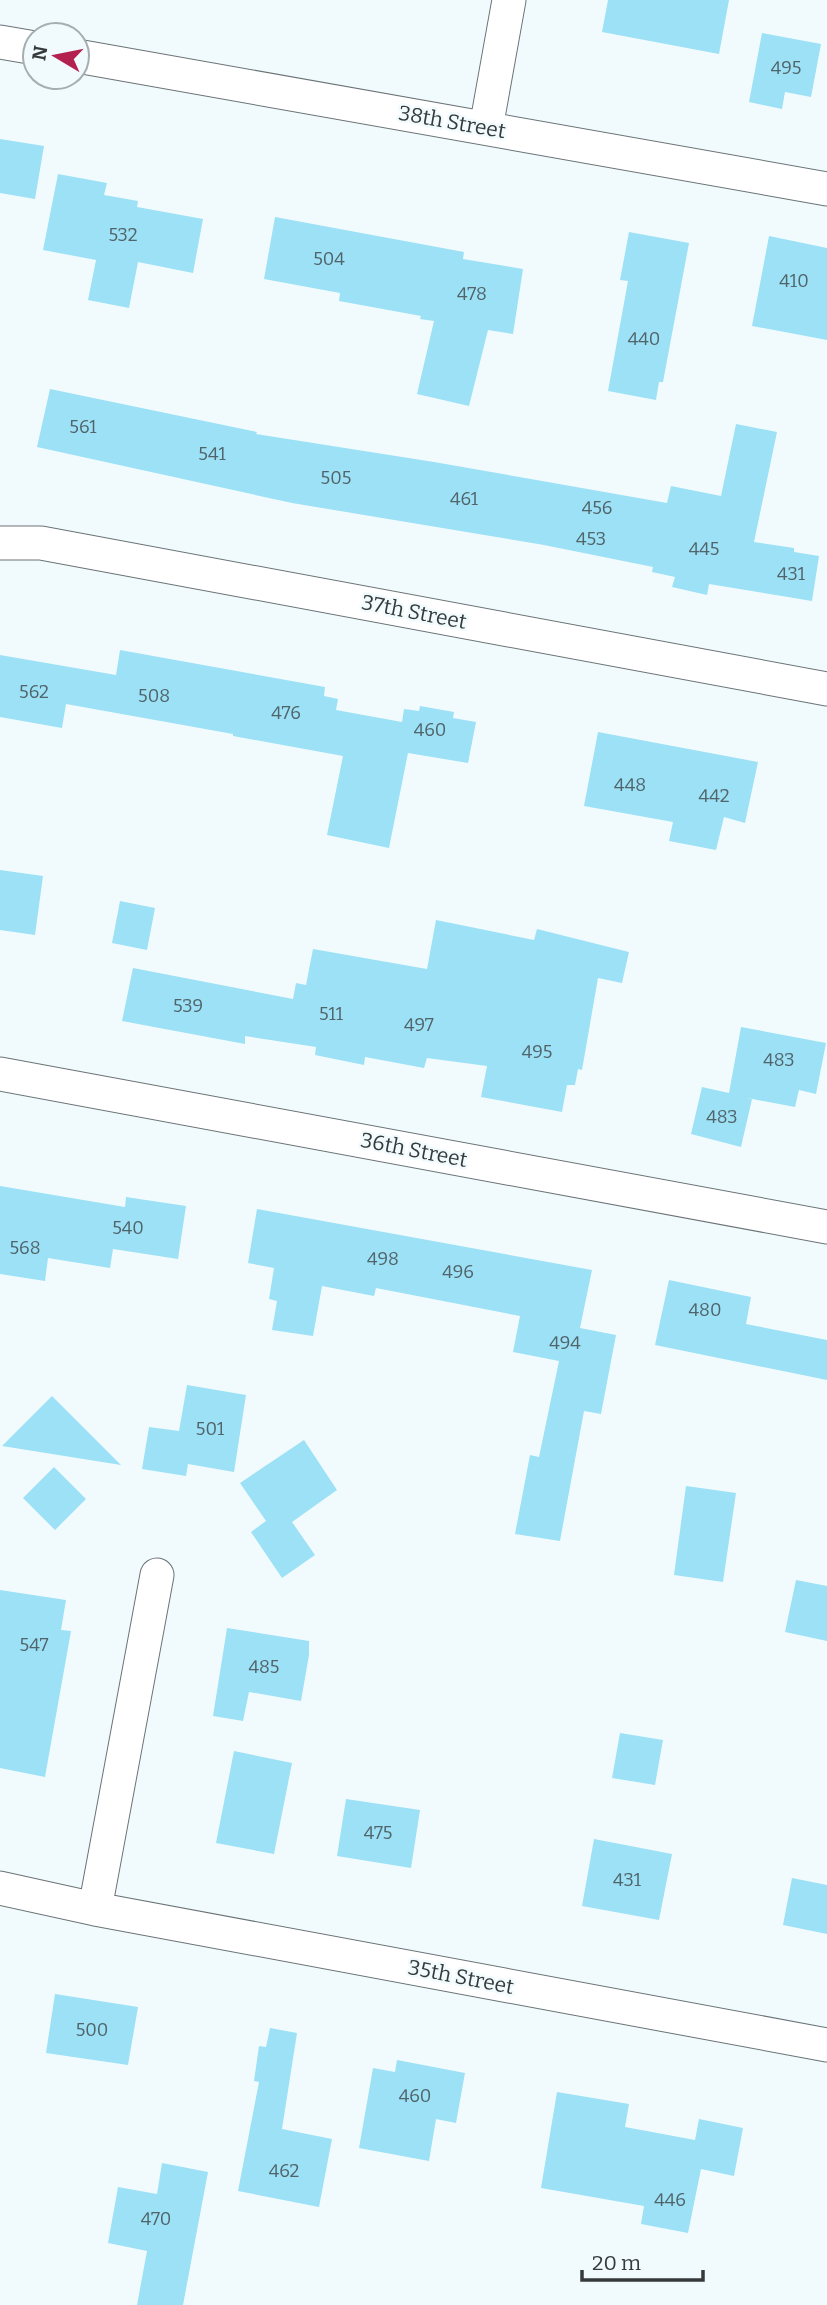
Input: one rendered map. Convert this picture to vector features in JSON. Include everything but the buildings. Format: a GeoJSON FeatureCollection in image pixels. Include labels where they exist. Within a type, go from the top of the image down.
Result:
{"type":"FeatureCollection","features":[{"type":"Feature","properties":{"kind":"street"},"geometry":{"type":"LineString","coordinates":[[486,128],[509,0]]}},
{"type":"Feature","properties":{"kind":"street"},"geometry":{"type":"LineString","coordinates":[[0,42],[21,46]]}},
{"type":"Feature","properties":{"kind":"street","name":"38th Street"},"geometry":{"type":"LineString","coordinates":[[91,58],[827,189]]}},
{"type":"Feature","properties":{"kind":"street","name":"37th Street"},"geometry":{"type":"LineString","coordinates":[[0,543],[41,543],[827,689]]}},
{"type":"Feature","properties":{"kind":"street","name":"36th Street"},"geometry":{"type":"LineString","coordinates":[[0,1074],[827,1227]]}},
{"type":"Feature","properties":{"kind":"street"},"geometry":{"type":"LineString","coordinates":[[95,1909],[157,1575]]}},
{"type":"Feature","properties":{"kind":"street","name":"35th Street"},"geometry":{"type":"LineString","coordinates":[[0,1888],[95,1909],[827,2045]]}}]}
